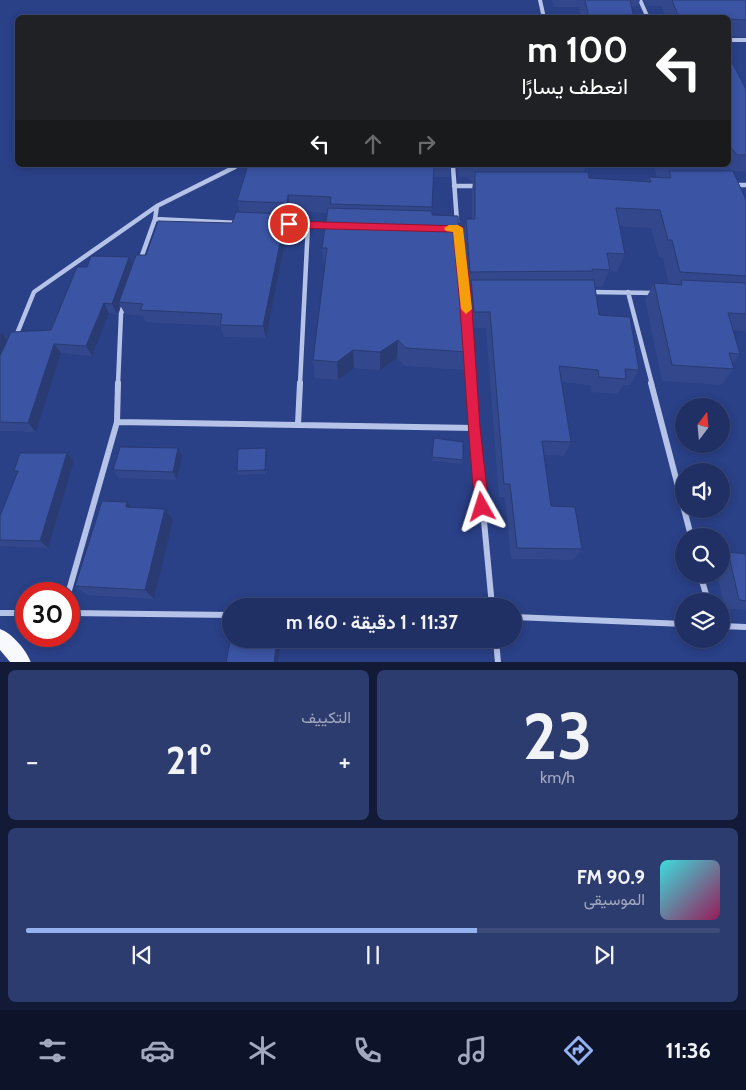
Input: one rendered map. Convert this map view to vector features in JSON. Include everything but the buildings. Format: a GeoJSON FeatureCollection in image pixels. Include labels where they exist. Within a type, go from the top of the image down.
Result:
{"type":"FeatureCollection","features":[{"type":"Feature","properties":{"kind":"main road"},"geometry":{"type":"LineString","coordinates":[[0,637],[23,662]]}},
{"type":"Feature","properties":{"kind":"street"},"geometry":{"type":"LineString","coordinates":[[540,0],[543,15]]}},
{"type":"Feature","properties":{"kind":"street"},"geometry":{"type":"LineString","coordinates":[[640,0],[647,15]]}},
{"type":"Feature","properties":{"kind":"street"},"geometry":{"type":"LineString","coordinates":[[731,40],[746,40]]}},
{"type":"Feature","properties":{"kind":"street"},"geometry":{"type":"LineString","coordinates":[[15,340],[34,292],[157,206],[234,167]]}},
{"type":"Feature","properties":{"kind":"street"},"geometry":{"type":"LineString","coordinates":[[453,167],[466,293],[474,428],[491,598]]}},
{"type":"Feature","properties":{"kind":"street"},"geometry":{"type":"LineString","coordinates":[[734,194],[729,185],[746,185]]}},
{"type":"Feature","properties":{"kind":"street"},"geometry":{"type":"LineString","coordinates":[[454,186],[483,186]]}},
{"type":"Feature","properties":{"kind":"street"},"geometry":{"type":"LineString","coordinates":[[136,271],[155,219],[157,206]]}},
{"type":"Feature","properties":{"kind":"street"},"geometry":{"type":"LineString","coordinates":[[155,219],[241,223]]}},
{"type":"Feature","properties":{"kind":"street"},"geometry":{"type":"LineString","coordinates":[[270,224],[336,226]]}},
{"type":"Feature","properties":{"kind":"street"},"geometry":{"type":"LineString","coordinates":[[298,424],[308,225]]}},
{"type":"Feature","properties":{"kind":"street"},"geometry":{"type":"LineString","coordinates":[[580,292],[658,293]]}},
{"type":"Feature","properties":{"kind":"street"},"geometry":{"type":"LineString","coordinates":[[628,292],[689,528]]}},
{"type":"Feature","properties":{"kind":"street"},"geometry":{"type":"LineString","coordinates":[[466,293],[475,293]]}},
{"type":"Feature","properties":{"kind":"street"},"geometry":{"type":"LineString","coordinates":[[71,582],[117,422],[120,314],[127,296]]}},
{"type":"Feature","properties":{"kind":"street"},"geometry":{"type":"LineString","coordinates":[[117,422],[474,428]]}},
{"type":"Feature","properties":{"kind":"street"},"geometry":{"type":"LineString","coordinates":[[0,613],[15,613]]}},
{"type":"Feature","properties":{"kind":"street"},"geometry":{"type":"LineString","coordinates":[[80,613],[222,615]]}},
{"type":"Feature","properties":{"kind":"street"},"geometry":{"type":"LineString","coordinates":[[522,617],[675,624]]}},
{"type":"Feature","properties":{"kind":"street"},"geometry":{"type":"LineString","coordinates":[[730,626],[746,627]]}},
{"type":"Feature","properties":{"kind":"street"},"geometry":{"type":"LineString","coordinates":[[497,648],[498,662]]}},
{"type":"Feature","properties":{"kind":"slow traffic"},"geometry":{"type":"LineString","coordinates":[[449,228],[458,228],[466,293],[466,309]]}},
{"type":"Feature","properties":{"kind":"route"},"geometry":{"type":"LineString","coordinates":[[289,224],[458,228],[466,293],[474,428],[482,507]]}}]}
